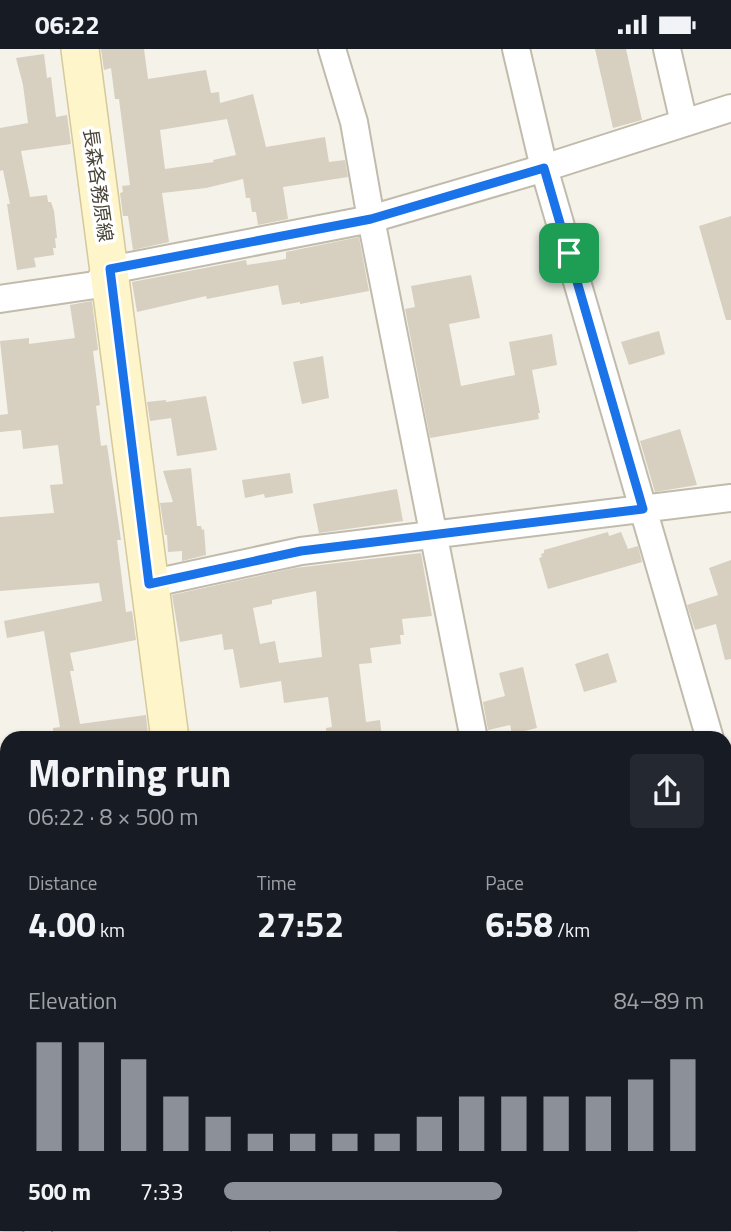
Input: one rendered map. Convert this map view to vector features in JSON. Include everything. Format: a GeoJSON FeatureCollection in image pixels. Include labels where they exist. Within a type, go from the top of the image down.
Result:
{"type":"FeatureCollection","features":[{"type":"Feature","properties":{"kind":"main road","name":"長森各務原線"},"geometry":{"type":"LineString","coordinates":[[80,49],[169,731]]}},
{"type":"Feature","properties":{"kind":"street"},"geometry":{"type":"LineString","coordinates":[[332,49],[354,122],[472,731]]}},
{"type":"Feature","properties":{"kind":"street"},"geometry":{"type":"LineString","coordinates":[[516,49],[544,168],[708,731]]}},
{"type":"Feature","properties":{"kind":"street"},"geometry":{"type":"LineString","coordinates":[[667,49],[684,123]]}},
{"type":"Feature","properties":{"kind":"street"},"geometry":{"type":"LineString","coordinates":[[0,299],[95,285],[110,269],[371,219],[544,168],[731,108]]}},
{"type":"Feature","properties":{"kind":"street"},"geometry":{"type":"LineString","coordinates":[[149,584],[301,551],[731,498]]}},
{"type":"Feature","properties":{"kind":"green space"},"geometry":{"type":"Polygon","coordinates":[[[397,1231],[639,1231],[638,1232],[397,1231]]]}},
{"type":"Feature","properties":{"kind":"building"},"geometry":{"type":"Polygon","coordinates":[[[101,49],[144,49],[148,79],[206,70],[211,93],[219,92],[220,103],[253,94],[266,147],[325,137],[329,162],[345,160],[348,177],[283,187],[288,219],[258,225],[250,198],[246,198],[243,179],[206,188],[162,193],[169,242],[133,250],[128,216],[123,216],[120,193],[123,192],[122,186],[130,185],[119,99],[115,99],[111,68],[104,70],[101,49]],[[227,119],[160,130],[165,169],[214,162],[213,160],[236,155],[227,119]]]}},
{"type":"Feature","properties":{"kind":"building"},"geometry":{"type":"Polygon","coordinates":[[[595,49],[626,49],[642,120],[613,128],[595,49]]]}},
{"type":"Feature","properties":{"kind":"building"},"geometry":{"type":"Polygon","coordinates":[[[44,54],[47,78],[51,77],[56,117],[67,115],[71,144],[21,151],[30,197],[47,195],[54,211],[57,238],[56,248],[53,248],[54,255],[34,258],[36,267],[17,270],[7,204],[10,204],[3,170],[0,171],[0,128],[28,123],[16,58],[44,54]]]}},
{"type":"Feature","properties":{"kind":"building"},"geometry":{"type":"Polygon","coordinates":[[[731,216],[731,320],[726,320],[699,226],[731,216]]]}},
{"type":"Feature","properties":{"kind":"building"},"geometry":{"type":"Polygon","coordinates":[[[359,237],[369,291],[282,305],[278,285],[207,299],[206,296],[137,312],[132,282],[246,260],[247,265],[286,259],[286,252],[359,237]]]}},
{"type":"Feature","properties":{"kind":"building"},"geometry":{"type":"Polygon","coordinates":[[[471,275],[480,318],[449,324],[461,386],[515,375],[509,342],[552,334],[557,365],[532,370],[539,419],[430,438],[405,309],[415,307],[411,286],[471,275]]]}},
{"type":"Feature","properties":{"kind":"building"},"geometry":{"type":"Polygon","coordinates":[[[92,301],[98,350],[93,351],[100,405],[96,406],[101,446],[107,445],[121,540],[117,540],[126,612],[132,611],[136,640],[70,653],[74,671],[70,671],[80,724],[146,715],[148,731],[53,731],[53,728],[60,727],[44,631],[7,638],[4,621],[102,601],[99,583],[0,591],[0,517],[54,513],[50,485],[63,484],[58,445],[23,449],[21,430],[0,432],[0,415],[8,414],[0,341],[29,338],[29,344],[75,338],[70,305],[92,301]]]}},
{"type":"Feature","properties":{"kind":"building"},"geometry":{"type":"Polygon","coordinates":[[[659,331],[665,354],[629,365],[621,342],[659,331]]]}},
{"type":"Feature","properties":{"kind":"building"},"geometry":{"type":"Polygon","coordinates":[[[323,356],[329,398],[302,404],[293,362],[323,356]]]}},
{"type":"Feature","properties":{"kind":"building"},"geometry":{"type":"Polygon","coordinates":[[[206,396],[217,450],[177,456],[171,418],[150,421],[147,402],[206,396]]]}},
{"type":"Feature","properties":{"kind":"building"},"geometry":{"type":"Polygon","coordinates":[[[680,429],[697,485],[655,492],[640,441],[680,429]]]}},
{"type":"Feature","properties":{"kind":"building"},"geometry":{"type":"Polygon","coordinates":[[[191,468],[197,526],[204,529],[206,555],[182,561],[182,551],[168,552],[160,503],[173,502],[163,471],[191,468]]]}},
{"type":"Feature","properties":{"kind":"building"},"geometry":{"type":"Polygon","coordinates":[[[290,473],[293,493],[245,498],[242,480],[290,473]]]}},
{"type":"Feature","properties":{"kind":"building"},"geometry":{"type":"Polygon","coordinates":[[[397,489],[403,521],[319,533],[313,504],[397,489]]]}},
{"type":"Feature","properties":{"kind":"building"},"geometry":{"type":"Polygon","coordinates":[[[608,532],[609,536],[621,532],[628,549],[638,546],[642,562],[548,589],[539,558],[544,550],[608,532]]]}},
{"type":"Feature","properties":{"kind":"building"},"geometry":{"type":"Polygon","coordinates":[[[421,553],[432,616],[402,619],[404,635],[400,635],[401,644],[370,648],[372,663],[359,664],[366,722],[380,720],[381,731],[326,731],[326,728],[332,727],[328,697],[284,703],[281,681],[240,688],[233,649],[224,650],[222,634],[180,642],[172,595],[295,568],[421,553]],[[316,591],[272,600],[272,604],[253,608],[260,644],[275,641],[279,663],[322,657],[316,591]]]}},
{"type":"Feature","properties":{"kind":"building"},"geometry":{"type":"Polygon","coordinates":[[[731,560],[731,659],[725,660],[716,624],[695,630],[687,605],[718,595],[709,568],[731,560]]]}},
{"type":"Feature","properties":{"kind":"building"},"geometry":{"type":"Polygon","coordinates":[[[608,653],[617,682],[584,692],[575,664],[608,653]]]}},
{"type":"Feature","properties":{"kind":"building"},"geometry":{"type":"Polygon","coordinates":[[[523,667],[537,728],[511,731],[510,725],[488,730],[483,702],[505,696],[499,673],[523,667]]]}},
{"type":"Feature","properties":{"kind":"route"},"geometry":{"type":"LineString","coordinates":[[544,168],[569,253],[643,509],[301,551],[149,584],[110,269],[371,219],[544,168]]}}]}
